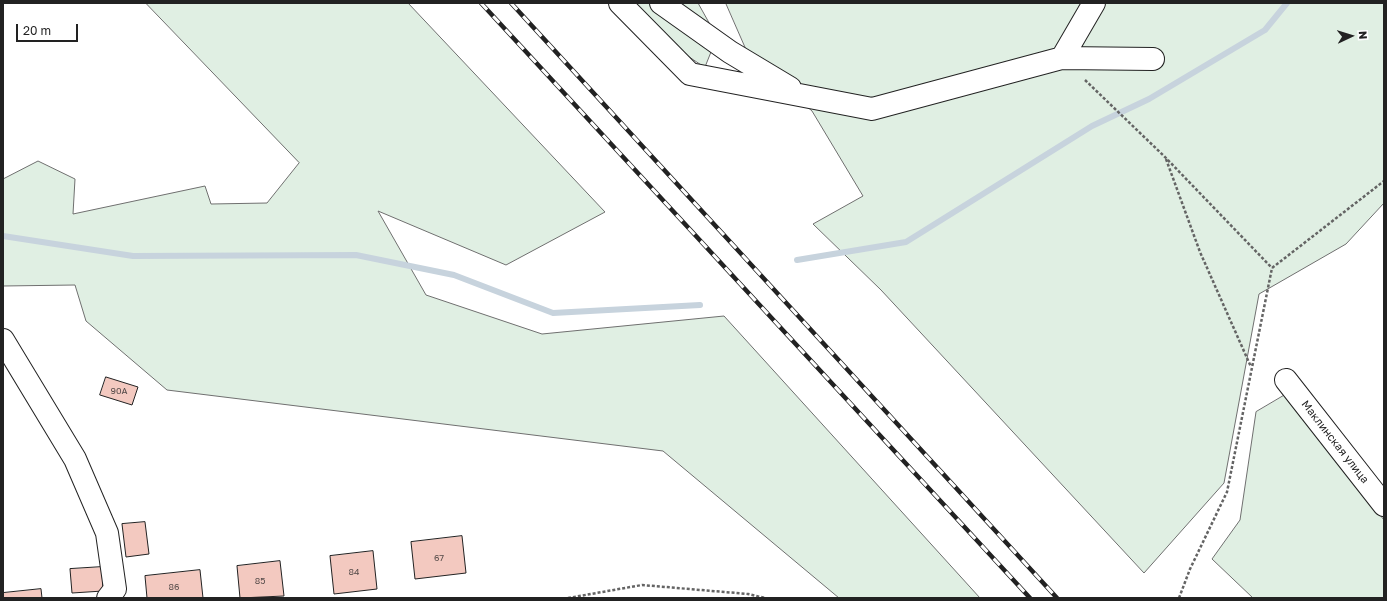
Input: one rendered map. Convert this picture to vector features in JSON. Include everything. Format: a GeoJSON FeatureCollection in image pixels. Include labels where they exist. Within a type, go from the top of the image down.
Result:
{"type":"FeatureCollection","features":[{"type":"Feature","properties":{"kind":"street"},"geometry":{"type":"LineString","coordinates":[[620,3],[690,74],[872,109],[1062,58],[1153,59]]}},
{"type":"Feature","properties":{"kind":"street"},"geometry":{"type":"LineString","coordinates":[[661,3],[730,52],[804,96]]}},
{"type":"Feature","properties":{"kind":"street"},"geometry":{"type":"LineString","coordinates":[[1062,58],[1094,3]]}},
{"type":"Feature","properties":{"kind":"street"},"geometry":{"type":"LineString","coordinates":[[3,340],[75,459],[107,533],[114,589],[108,598]]}},
{"type":"Feature","properties":{"kind":"street","name":"Маклинская улица"},"geometry":{"type":"LineString","coordinates":[[1286,380],[1384,505]]}},
{"type":"Feature","properties":{"kind":"path"},"geometry":{"type":"LineString","coordinates":[[1084,80],[1165,157],[1272,268]]}},
{"type":"Feature","properties":{"kind":"path"},"geometry":{"type":"LineString","coordinates":[[1165,157],[1200,252],[1252,368]]}},
{"type":"Feature","properties":{"kind":"path"},"geometry":{"type":"LineString","coordinates":[[1179,598],[1190,569],[1227,492],[1272,268],[1384,181]]}},
{"type":"Feature","properties":{"kind":"path"},"geometry":{"type":"LineString","coordinates":[[568,598],[642,585],[748,594],[765,598]]}},
{"type":"Feature","properties":{"kind":"green space"},"geometry":{"type":"Polygon","coordinates":[[[146,3],[408,3],[605,212],[506,265],[378,211],[426,295],[542,334],[724,316],[980,598],[839,598],[663,451],[167,390],[86,321],[75,285],[3,286],[3,179],[38,161],[75,179],[73,214],[205,186],[211,204],[267,203],[299,163],[146,3]]]}},
{"type":"Feature","properties":{"kind":"green space"},"geometry":{"type":"Polygon","coordinates":[[[608,3],[698,3],[717,37],[705,67],[608,3]]]}},
{"type":"Feature","properties":{"kind":"green space"},"geometry":{"type":"Polygon","coordinates":[[[726,3],[1384,3],[1384,203],[1346,244],[1259,294],[1224,483],[1144,573],[881,290],[813,224],[863,196],[812,111],[749,56],[726,3]]]}},
{"type":"Feature","properties":{"kind":"green space"},"geometry":{"type":"Polygon","coordinates":[[[1285,395],[1384,520],[1384,598],[1253,598],[1212,559],[1240,520],[1256,412],[1285,395]]]}},
{"type":"Feature","properties":{"kind":"building"},"geometry":{"type":"Polygon","coordinates":[[[106,377],[138,387],[132,405],[100,395],[106,377]]]}},
{"type":"Feature","properties":{"kind":"building"},"geometry":{"type":"Polygon","coordinates":[[[145,522],[149,554],[126,557],[122,524],[145,522]]]}},
{"type":"Feature","properties":{"kind":"building"},"geometry":{"type":"Polygon","coordinates":[[[462,536],[466,573],[415,579],[411,542],[462,536]]]}},
{"type":"Feature","properties":{"kind":"building"},"geometry":{"type":"Polygon","coordinates":[[[373,551],[377,589],[334,594],[330,556],[373,551]]]}},
{"type":"Feature","properties":{"kind":"building"},"geometry":{"type":"Polygon","coordinates":[[[280,561],[284,596],[240,598],[237,566],[280,561]]]}},
{"type":"Feature","properties":{"kind":"building"},"geometry":{"type":"Polygon","coordinates":[[[102,567],[103,591],[72,593],[70,569],[102,567]]]}},
{"type":"Feature","properties":{"kind":"building"},"geometry":{"type":"Polygon","coordinates":[[[200,570],[203,598],[147,598],[145,576],[200,570]]]}},
{"type":"Feature","properties":{"kind":"building"},"geometry":{"type":"Polygon","coordinates":[[[41,589],[42,598],[3,598],[3,593],[41,589]]]}},
{"type":"Feature","properties":{"kind":"waterway"},"geometry":{"type":"LineString","coordinates":[[797,260],[906,242],[1092,126],[1149,99],[1265,30],[1287,3]]}},
{"type":"Feature","properties":{"kind":"waterway"},"geometry":{"type":"LineString","coordinates":[[3,236],[133,256],[356,255],[454,275],[553,313],[700,305]]}},
{"type":"Feature","properties":{"kind":"railway"},"geometry":{"type":"LineString","coordinates":[[481,3],[1030,598]]}},
{"type":"Feature","properties":{"kind":"railway"},"geometry":{"type":"LineString","coordinates":[[511,3],[1057,598]]}}]}
